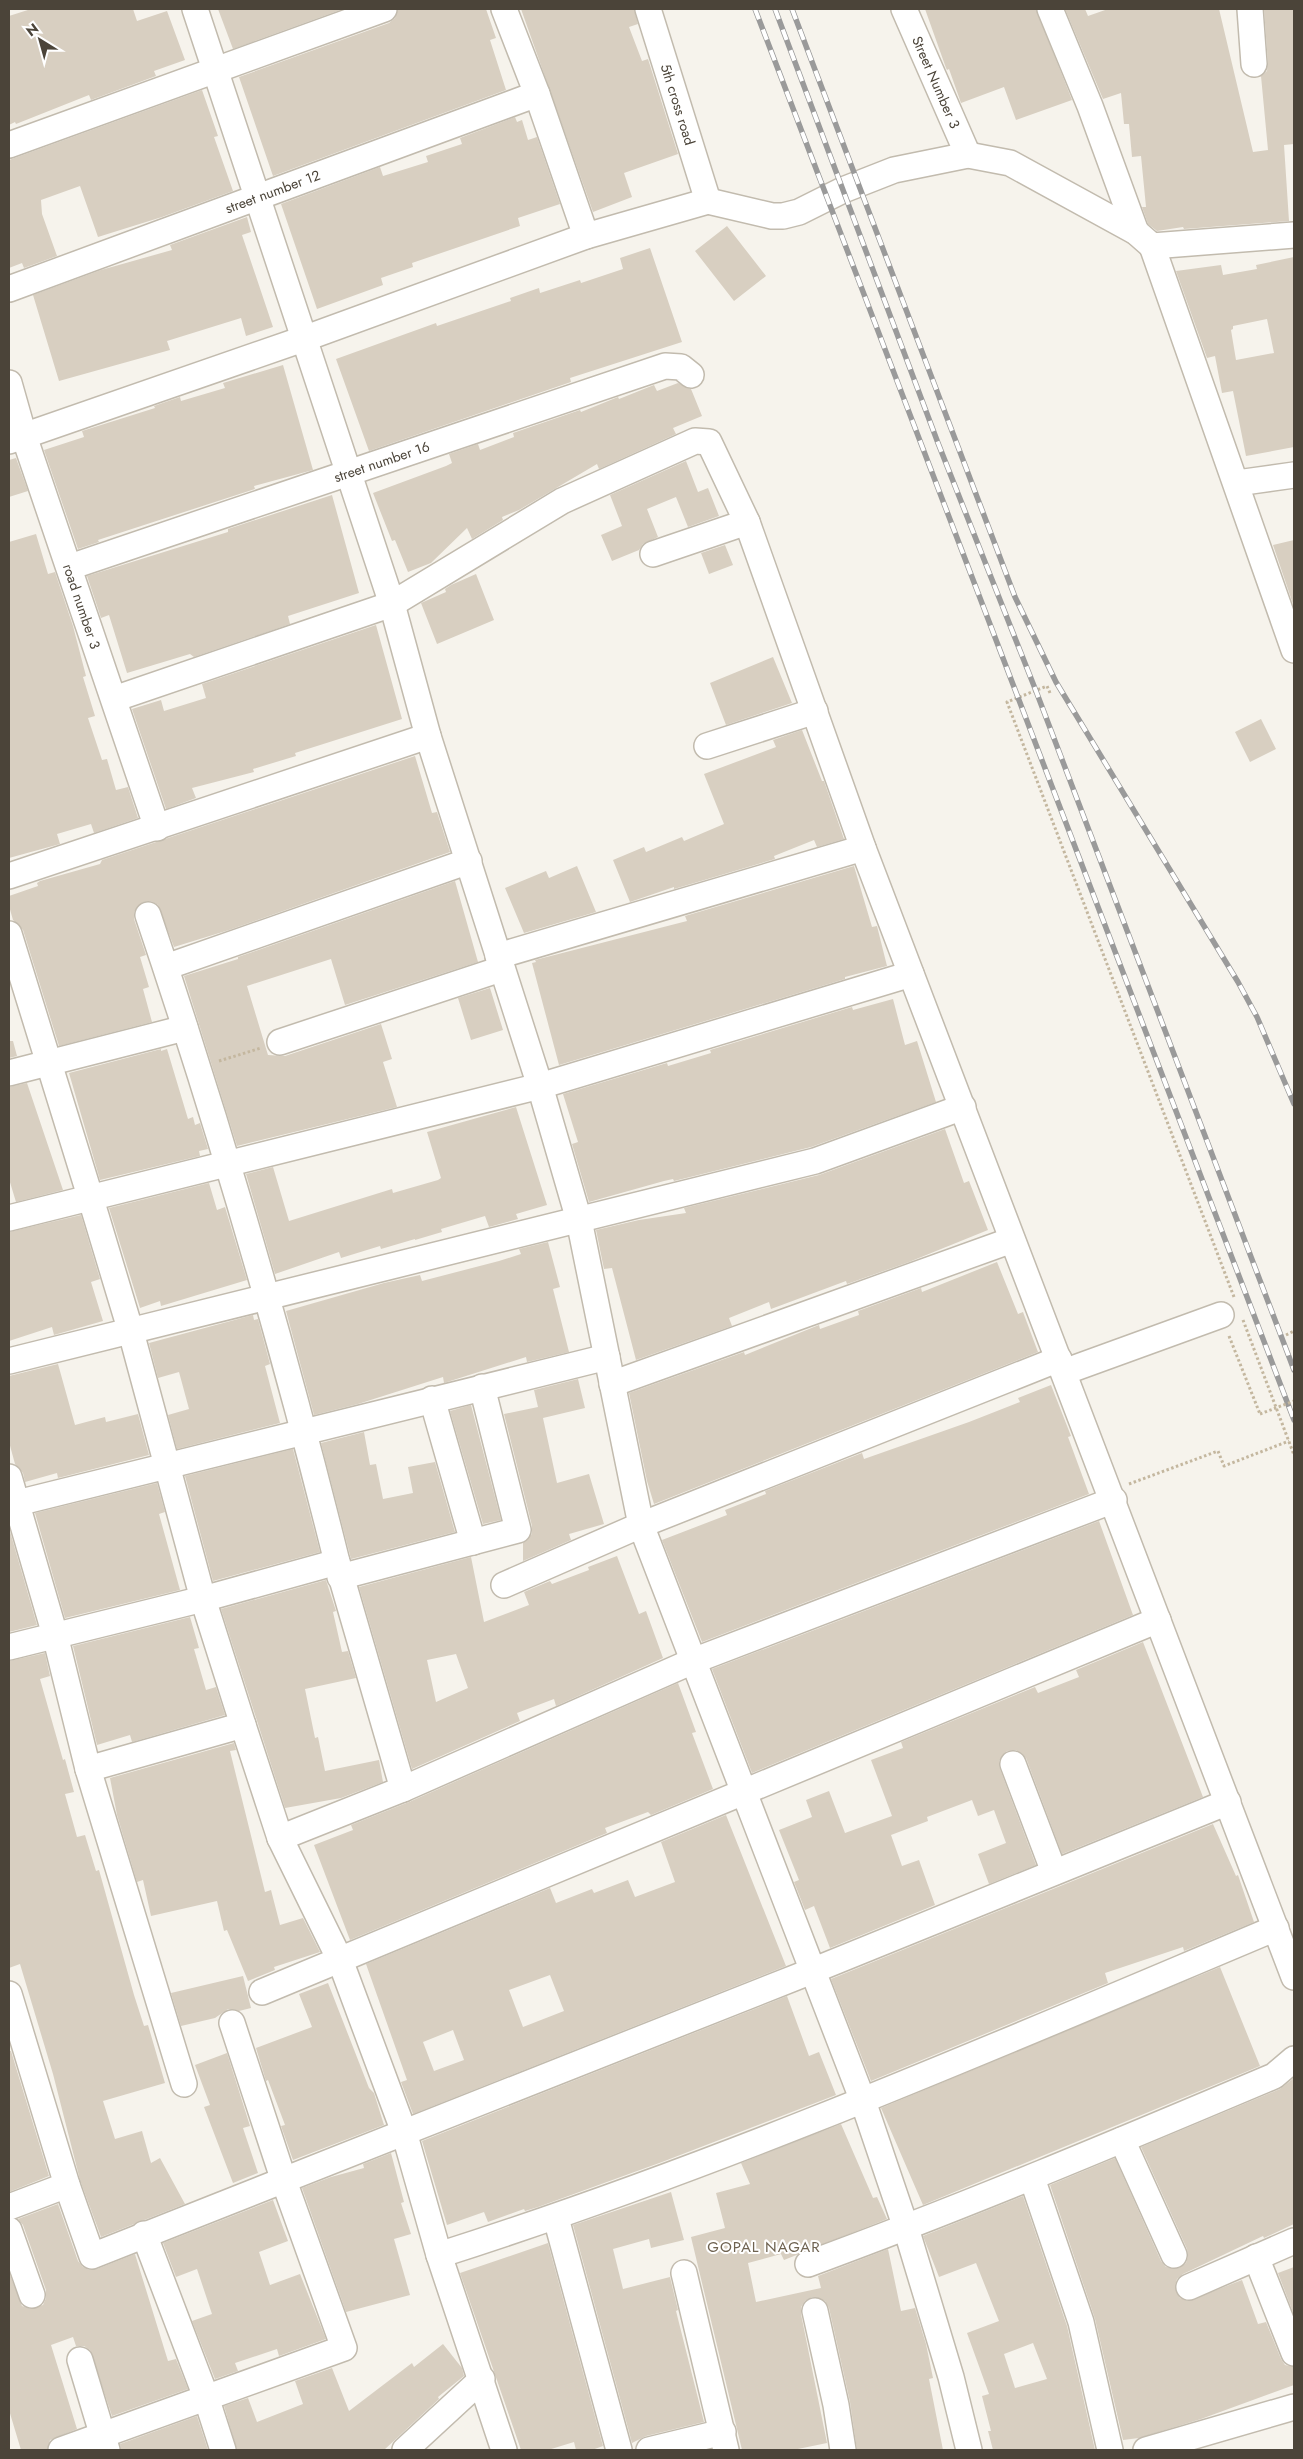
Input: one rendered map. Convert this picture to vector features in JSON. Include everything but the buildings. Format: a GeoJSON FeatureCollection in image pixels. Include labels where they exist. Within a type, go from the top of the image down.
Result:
{"type":"FeatureCollection","features":[{"type":"Feature","properties":{"kind":"street"},"geometry":{"type":"LineString","coordinates":[[195,9],[306,338],[392,604],[428,736],[540,1086],[579,1220],[641,1525],[863,2101],[906,2228],[951,2377],[968,2450]]}},
{"type":"Feature","properties":{"kind":"street"},"geometry":{"type":"LineString","coordinates":[[9,145],[384,9]]}},
{"type":"Feature","properties":{"kind":"street"},"geometry":{"type":"LineString","coordinates":[[504,9],[537,94],[586,236]]}},
{"type":"Feature","properties":{"kind":"street","name":"5th cross road"},"geometry":{"type":"LineString","coordinates":[[648,9],[708,202]]}},
{"type":"Feature","properties":{"kind":"street","name":"Street Number 3"},"geometry":{"type":"LineString","coordinates":[[904,9],[968,155]]}},
{"type":"Feature","properties":{"kind":"street"},"geometry":{"type":"LineString","coordinates":[[1050,9],[1144,239],[1237,483],[1294,650]]}},
{"type":"Feature","properties":{"kind":"street"},"geometry":{"type":"LineString","coordinates":[[1250,9],[1254,64]]}},
{"type":"Feature","properties":{"kind":"street","name":"street number 12"},"geometry":{"type":"LineString","coordinates":[[9,289],[537,94]]}},
{"type":"Feature","properties":{"kind":"street"},"geometry":{"type":"LineString","coordinates":[[16,439],[306,338],[586,236],[708,202],[772,216],[783,216],[799,212],[843,190],[894,170],[968,155],[1010,163],[1144,239],[1294,236]]}},
{"type":"Feature","properties":{"kind":"street","name":"street number 16"},"geometry":{"type":"LineString","coordinates":[[70,567],[665,366],[681,367],[691,375]]}},
{"type":"Feature","properties":{"kind":"street","name":"road number 3"},"geometry":{"type":"LineString","coordinates":[[9,383],[16,439],[70,567],[157,828]]}},
{"type":"Feature","properties":{"kind":"street"},"geometry":{"type":"LineString","coordinates":[[114,699],[392,604],[562,502],[696,442],[704,440],[712,446],[747,522],[785,623],[863,848],[1012,1240],[1112,1496],[1294,1977]]}},
{"type":"Feature","properties":{"kind":"street"},"geometry":{"type":"LineString","coordinates":[[1237,483],[1294,476]]}},
{"type":"Feature","properties":{"kind":"street"},"geometry":{"type":"LineString","coordinates":[[653,554],[747,522]]}},
{"type":"Feature","properties":{"kind":"street"},"geometry":{"type":"LineString","coordinates":[[707,746],[815,711]]}},
{"type":"Feature","properties":{"kind":"street"},"geometry":{"type":"LineString","coordinates":[[9,876],[428,736]]}},
{"type":"Feature","properties":{"kind":"street"},"geometry":{"type":"LineString","coordinates":[[280,1042],[500,962],[863,848]]}},
{"type":"Feature","properties":{"kind":"street"},"geometry":{"type":"LineString","coordinates":[[166,967],[469,861]]}},
{"type":"Feature","properties":{"kind":"street"},"geometry":{"type":"LineString","coordinates":[[148,915],[166,967],[268,1298],[305,1433],[339,1570],[403,1789]]}},
{"type":"Feature","properties":{"kind":"street"},"geometry":{"type":"LineString","coordinates":[[9,934],[50,1062],[131,1332],[203,1599],[243,1725],[280,1838],[340,1960],[404,2132],[439,2255],[482,2379],[504,2450]]}},
{"type":"Feature","properties":{"kind":"street"},"geometry":{"type":"LineString","coordinates":[[9,1218],[90,1196],[540,1086],[911,974]]}},
{"type":"Feature","properties":{"kind":"street"},"geometry":{"type":"LineString","coordinates":[[9,1073],[185,1028]]}},
{"type":"Feature","properties":{"kind":"street"},"geometry":{"type":"LineString","coordinates":[[9,1361],[815,1161],[963,1107]]}},
{"type":"Feature","properties":{"kind":"street"},"geometry":{"type":"LineString","coordinates":[[612,1384],[1012,1240]]}},
{"type":"Feature","properties":{"kind":"street"},"geometry":{"type":"LineString","coordinates":[[504,1584],[641,1525],[1062,1366],[1232,1309]]}},
{"type":"Feature","properties":{"kind":"street"},"geometry":{"type":"LineString","coordinates":[[12,1504],[607,1357]]}},
{"type":"Feature","properties":{"kind":"street"},"geometry":{"type":"LineString","coordinates":[[9,1647],[203,1599],[473,1542],[518,1530],[482,1387]]}},
{"type":"Feature","properties":{"kind":"street"},"geometry":{"type":"LineString","coordinates":[[432,1399],[473,1542]]}},
{"type":"Feature","properties":{"kind":"street"},"geometry":{"type":"LineString","coordinates":[[9,1477],[12,1504],[55,1635],[88,1769],[184,2084]]}},
{"type":"Feature","properties":{"kind":"street"},"geometry":{"type":"LineString","coordinates":[[280,1838],[403,1789],[693,1661],[1112,1496]]}},
{"type":"Feature","properties":{"kind":"street"},"geometry":{"type":"LineString","coordinates":[[262,1992],[1158,1620]]}},
{"type":"Feature","properties":{"kind":"street"},"geometry":{"type":"LineString","coordinates":[[88,1769],[243,1725]]}},
{"type":"Feature","properties":{"kind":"street"},"geometry":{"type":"LineString","coordinates":[[1013,1764],[1054,1872]]}},
{"type":"Feature","properties":{"kind":"street"},"geometry":{"type":"LineString","coordinates":[[9,1995],[67,2185],[92,2256],[812,1972],[1228,1802]]}},
{"type":"Feature","properties":{"kind":"street"},"geometry":{"type":"LineString","coordinates":[[439,2255],[556,2218],[863,2101],[1276,1928]]}},
{"type":"Feature","properties":{"kind":"street"},"geometry":{"type":"LineString","coordinates":[[61,2450],[105,2443],[206,2397],[344,2348],[284,2181],[232,2023]]}},
{"type":"Feature","properties":{"kind":"street"},"geometry":{"type":"LineString","coordinates":[[808,2264],[906,2228],[1032,2178],[1274,2076],[1294,2059]]}},
{"type":"Feature","properties":{"kind":"street"},"geometry":{"type":"LineString","coordinates":[[1122,2140],[1174,2255]]}},
{"type":"Feature","properties":{"kind":"street"},"geometry":{"type":"LineString","coordinates":[[1032,2178],[1081,2322],[1110,2450]]}},
{"type":"Feature","properties":{"kind":"street"},"geometry":{"type":"LineString","coordinates":[[9,2207],[67,2185]]}},
{"type":"Feature","properties":{"kind":"street"},"geometry":{"type":"LineString","coordinates":[[556,2218],[619,2450]]}},
{"type":"Feature","properties":{"kind":"street"},"geometry":{"type":"LineString","coordinates":[[9,2230],[32,2295]]}},
{"type":"Feature","properties":{"kind":"street"},"geometry":{"type":"LineString","coordinates":[[144,2234],[206,2397],[223,2450]]}},
{"type":"Feature","properties":{"kind":"street"},"geometry":{"type":"LineString","coordinates":[[1188,2287],[1294,2241]]}},
{"type":"Feature","properties":{"kind":"street"},"geometry":{"type":"LineString","coordinates":[[1256,2257],[1294,2353]]}},
{"type":"Feature","properties":{"kind":"street"},"geometry":{"type":"LineString","coordinates":[[649,2450],[724,2441],[684,2273]]}},
{"type":"Feature","properties":{"kind":"street"},"geometry":{"type":"LineString","coordinates":[[815,2311],[836,2405],[843,2450]]}},
{"type":"Feature","properties":{"kind":"street"},"geometry":{"type":"LineString","coordinates":[[80,2360],[105,2443]]}},
{"type":"Feature","properties":{"kind":"street"},"geometry":{"type":"LineString","coordinates":[[405,2450],[482,2379]]}},
{"type":"Feature","properties":{"kind":"street"},"geometry":{"type":"LineString","coordinates":[[1146,2450],[1294,2408]]}},
{"type":"Feature","properties":{"kind":"path"},"geometry":{"type":"LineString","coordinates":[[1050,693],[1047,686],[1008,702],[1232,1309],[1294,1455]]}},
{"type":"Feature","properties":{"kind":"path"},"geometry":{"type":"LineString","coordinates":[[197,1068],[280,1042]]}},
{"type":"Feature","properties":{"kind":"path"},"geometry":{"type":"LineString","coordinates":[[1286,1335],[1294,1331]]}},
{"type":"Feature","properties":{"kind":"path"},"geometry":{"type":"LineString","coordinates":[[1240,1360],[1260,1414],[1294,1401]]}},
{"type":"Feature","properties":{"kind":"path"},"geometry":{"type":"LineString","coordinates":[[1112,1496],[1218,1451],[1224,1466],[1289,1440]]}},
{"type":"Feature","properties":{"kind":"railway"},"geometry":{"type":"LineString","coordinates":[[755,9],[1294,1420]]}},
{"type":"Feature","properties":{"kind":"railway"},"geometry":{"type":"LineString","coordinates":[[775,9],[938,443],[1036,691],[1294,1370]]}},
{"type":"Feature","properties":{"kind":"railway"},"geometry":{"type":"LineString","coordinates":[[792,9],[1015,597],[1056,682],[1238,982],[1257,1017],[1294,1104]]}},
{"type":"Feature","properties":{"kind":"district","name":"GOPAL NAGAR"},"geometry":{"type":"Point","coordinates":[764,2247]}}]}
